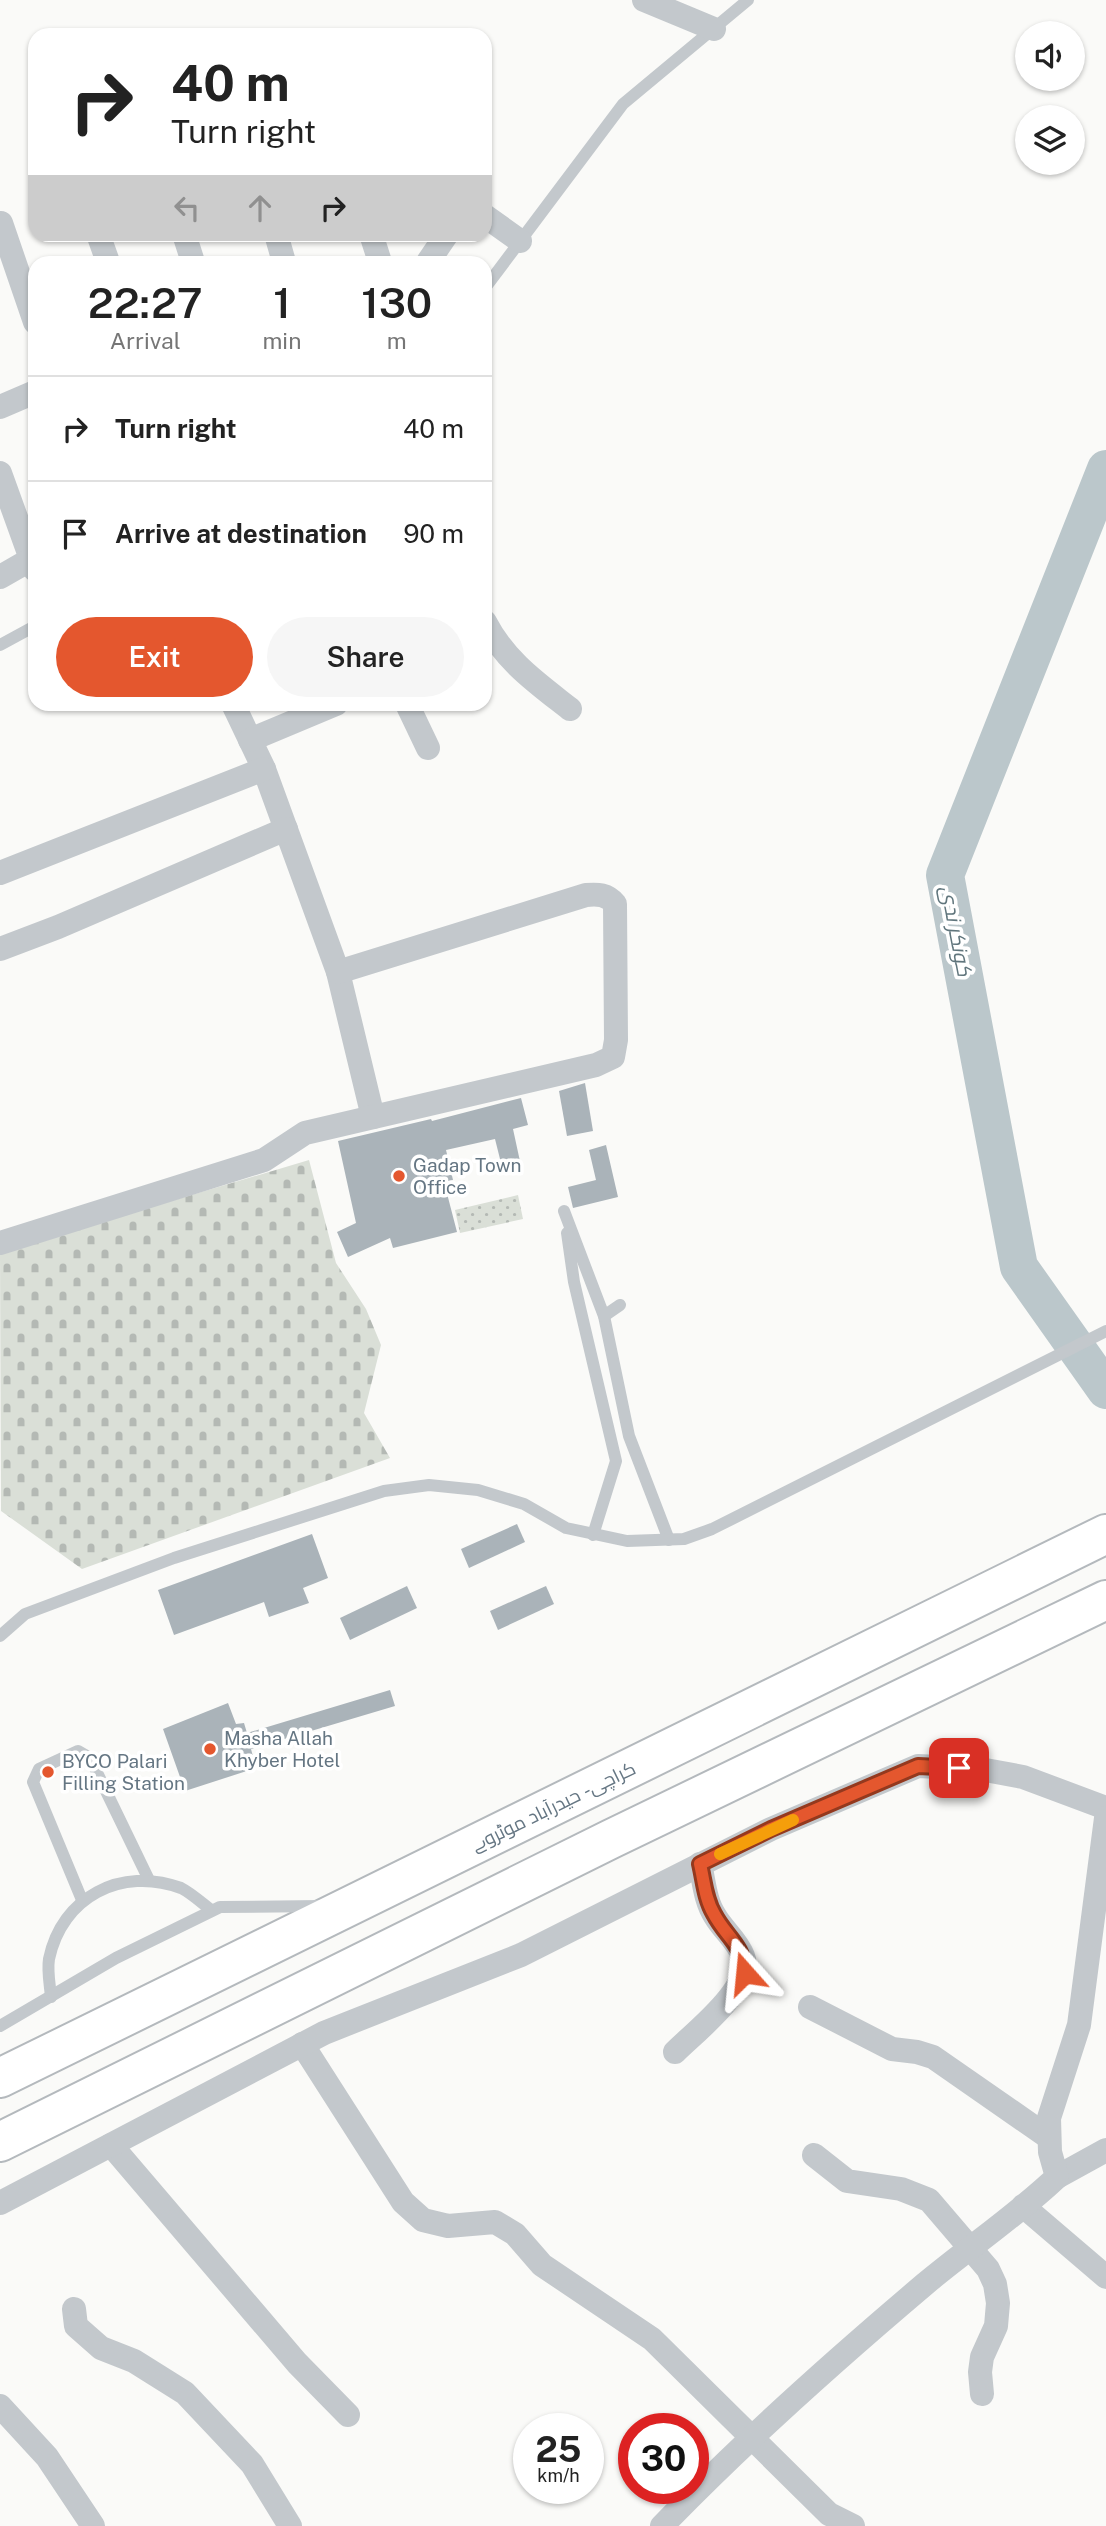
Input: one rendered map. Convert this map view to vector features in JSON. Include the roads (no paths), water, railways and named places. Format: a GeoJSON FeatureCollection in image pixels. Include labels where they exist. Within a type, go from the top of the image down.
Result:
{"type":"FeatureCollection","features":[{"type":"Feature","properties":{"kind":"highway","name":"کراچی - حیدرآباد موٹروے"},"geometry":{"type":"LineString","coordinates":[[0,2078],[1106,1534]]}},
{"type":"Feature","properties":{"kind":"highway"},"geometry":{"type":"LineString","coordinates":[[0,2142],[611,1839],[1106,1600]]}},
{"type":"Feature","properties":{"kind":"street"},"geometry":{"type":"LineString","coordinates":[[644,0],[714,29]]}},
{"type":"Feature","properties":{"kind":"street"},"geometry":{"type":"LineString","coordinates":[[492,221],[520,240]]}},
{"type":"Feature","properties":{"kind":"street"},"geometry":{"type":"LineString","coordinates":[[1,223],[28,302]]}},
{"type":"Feature","properties":{"kind":"street"},"geometry":{"type":"LineString","coordinates":[[0,407],[28,395]]}},
{"type":"Feature","properties":{"kind":"street"},"geometry":{"type":"LineString","coordinates":[[0,472],[28,546]]}},
{"type":"Feature","properties":{"kind":"street"},"geometry":{"type":"LineString","coordinates":[[0,577],[28,565]]}},
{"type":"Feature","properties":{"kind":"street"},"geometry":{"type":"LineString","coordinates":[[492,640],[516,667],[570,709]]}},
{"type":"Feature","properties":{"kind":"street"},"geometry":{"type":"LineString","coordinates":[[236,711],[264,769],[338,972],[373,1117]]}},
{"type":"Feature","properties":{"kind":"street"},"geometry":{"type":"LineString","coordinates":[[250,740],[320,711]]}},
{"type":"Feature","properties":{"kind":"street"},"geometry":{"type":"LineString","coordinates":[[410,711],[428,748]]}},
{"type":"Feature","properties":{"kind":"street"},"geometry":{"type":"LineString","coordinates":[[0,873],[264,769]]}},
{"type":"Feature","properties":{"kind":"street"},"geometry":{"type":"LineString","coordinates":[[0,949],[58,927],[286,829]]}},
{"type":"Feature","properties":{"kind":"street"},"geometry":{"type":"LineString","coordinates":[[0,1243],[264,1160],[305,1133],[596,1065],[612,1057],[615,1040],[615,904],[610,897],[586,895],[338,972]]}},
{"type":"Feature","properties":{"kind":"street"},"geometry":{"type":"LineString","coordinates":[[0,2203],[324,2033],[521,1955],[771,1829],[918,1766],[980,1769],[1023,1777],[1106,1808]]}},
{"type":"Feature","properties":{"kind":"street"},"geometry":{"type":"LineString","coordinates":[[1057,2177],[1048,2137],[1049,2118],[1079,2025],[1106,1818]]}},
{"type":"Feature","properties":{"kind":"street"},"geometry":{"type":"LineString","coordinates":[[675,2052],[737,1990],[745,1973],[744,1957],[714,1916],[700,1864]]}},
{"type":"Feature","properties":{"kind":"street"},"geometry":{"type":"LineString","coordinates":[[810,2007],[892,2049],[933,2057],[1048,2137]]}},
{"type":"Feature","properties":{"kind":"street"},"geometry":{"type":"LineString","coordinates":[[302,2044],[403,2202],[423,2220],[447,2226],[495,2222],[515,2234],[542,2265],[652,2339],[829,2514],[853,2526]]}},
{"type":"Feature","properties":{"kind":"street"},"geometry":{"type":"LineString","coordinates":[[111,2145],[297,2363],[348,2415]]}},
{"type":"Feature","properties":{"kind":"street"},"geometry":{"type":"LineString","coordinates":[[662,2526],[752,2436],[926,2283],[1057,2177],[1106,2150]]}},
{"type":"Feature","properties":{"kind":"street"},"geometry":{"type":"LineString","coordinates":[[814,2155],[847,2181],[901,2189],[929,2200],[988,2269],[995,2284],[998,2303],[996,2326],[982,2357],[982,2394]]}},
{"type":"Feature","properties":{"kind":"street"},"geometry":{"type":"LineString","coordinates":[[1023,2206],[1106,2277]]}},
{"type":"Feature","properties":{"kind":"street"},"geometry":{"type":"LineString","coordinates":[[74,2309],[76,2326],[101,2348],[134,2361],[185,2393],[252,2464],[282,2523]]}},
{"type":"Feature","properties":{"kind":"street"},"geometry":{"type":"LineString","coordinates":[[0,2406],[47,2457],[93,2526]]}},
{"type":"Feature","properties":{"kind":"lane"},"geometry":{"type":"LineString","coordinates":[[492,278],[623,104],[748,0]]}},
{"type":"Feature","properties":{"kind":"lane"},"geometry":{"type":"LineString","coordinates":[[0,645],[28,630]]}},
{"type":"Feature","properties":{"kind":"lane"},"geometry":{"type":"LineString","coordinates":[[593,1535],[616,1461],[574,1282],[564,1211],[604,1316],[629,1436],[669,1541]]}},
{"type":"Feature","properties":{"kind":"lane"},"geometry":{"type":"LineString","coordinates":[[604,1316],[620,1305]]}},
{"type":"Feature","properties":{"kind":"lane"},"geometry":{"type":"LineString","coordinates":[[0,1636],[25,1614],[174,1558],[384,1491],[429,1485],[478,1490],[524,1504],[566,1528],[593,1535],[627,1541],[684,1539],[712,1529],[1106,1331]]}},
{"type":"Feature","properties":{"kind":"lane"},"geometry":{"type":"LineString","coordinates":[[82,1900],[33,1782],[39,1769],[78,1751],[90,1758],[149,1880]]}},
{"type":"Feature","properties":{"kind":"lane"},"geometry":{"type":"LineString","coordinates":[[51,1997],[48,1962],[59,1928],[82,1900],[114,1884],[149,1880],[183,1889],[211,1910]]}},
{"type":"Feature","properties":{"kind":"lane"},"geometry":{"type":"LineString","coordinates":[[0,2026],[116,1958],[211,1910],[220,1907],[351,1905]]}},
{"type":"Feature","properties":{"kind":"waterway","name":"کونکر ندی"},"geometry":{"type":"LineString","coordinates":[[1106,469],[945,875],[1019,1267],[1106,1390]]}},
{"type":"Feature","properties":{"kind":"place","name":"Gadap Town Office"},"geometry":{"type":"Point","coordinates":[399,1176]}},
{"type":"Feature","properties":{"kind":"place","name":"Masha Allah Khyber Hotel"},"geometry":{"type":"Point","coordinates":[210,1749]}},
{"type":"Feature","properties":{"kind":"place","name":"BYCO Palari Filling Station"},"geometry":{"type":"Point","coordinates":[48,1772]}}]}
